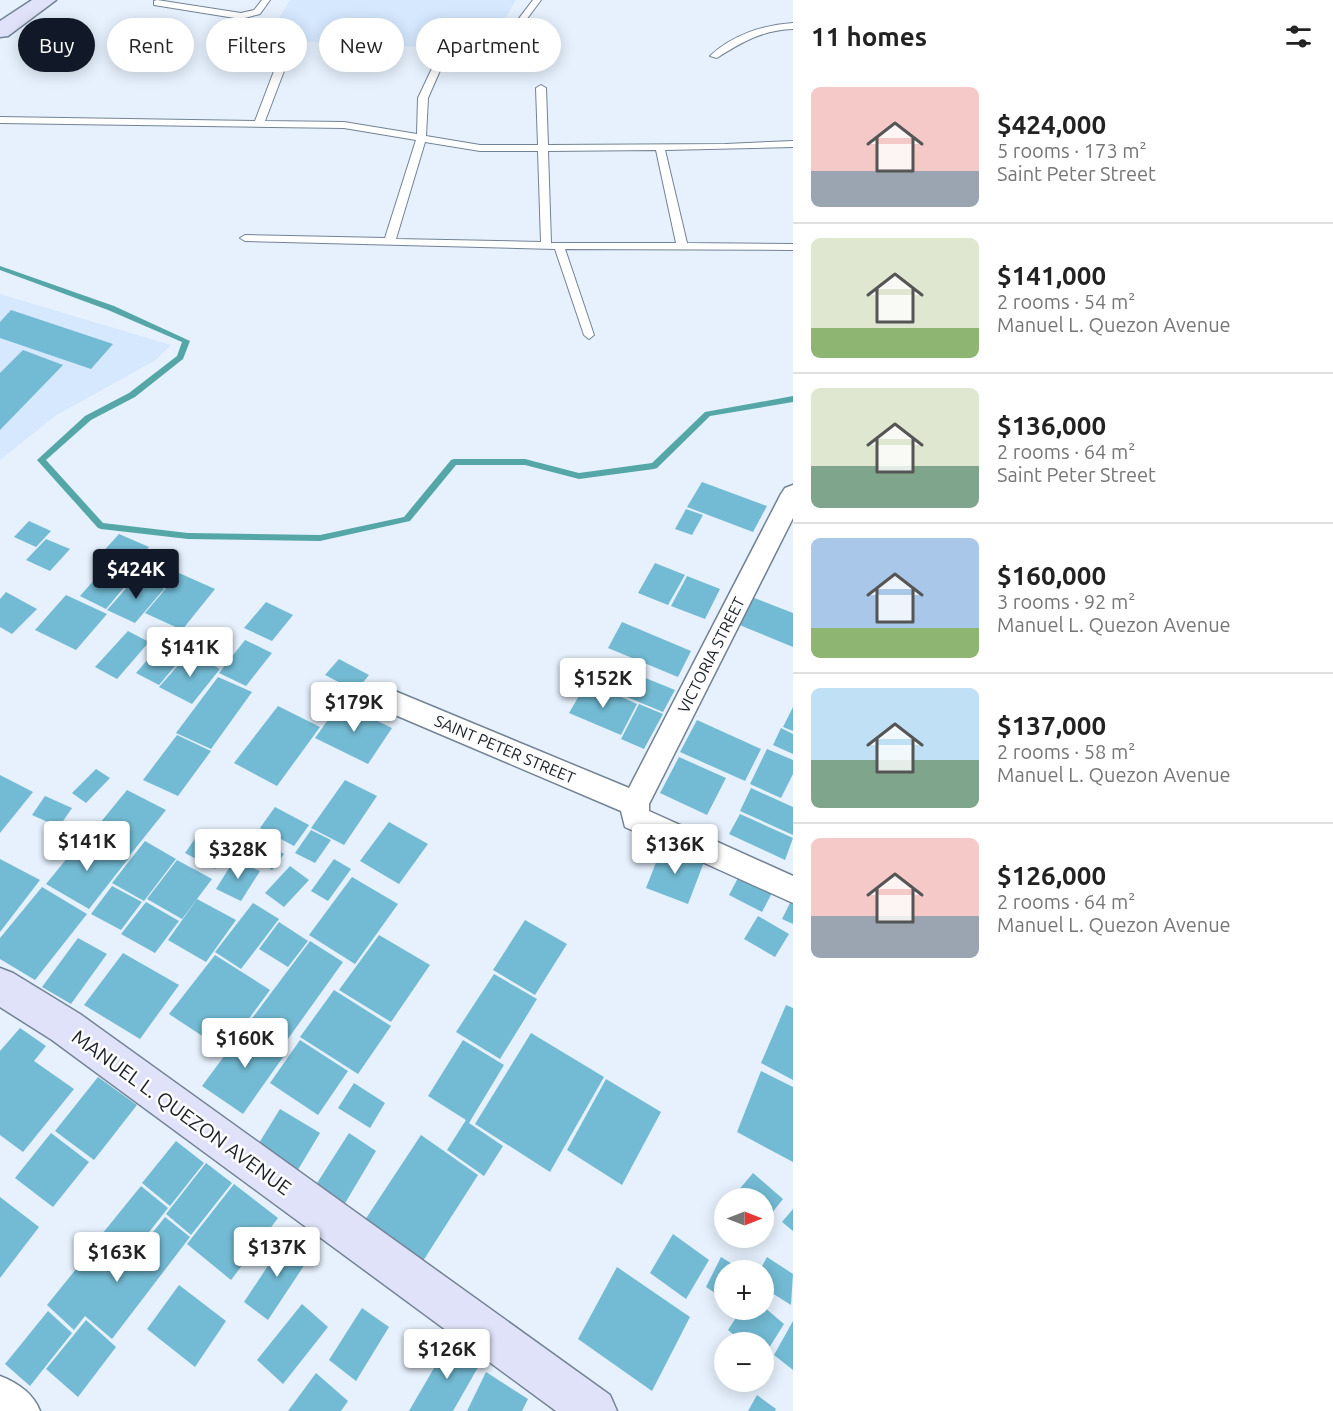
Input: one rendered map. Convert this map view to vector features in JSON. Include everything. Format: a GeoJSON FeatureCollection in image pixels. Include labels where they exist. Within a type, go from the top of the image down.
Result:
{"type":"FeatureCollection","features":[{"type":"Feature","properties":{"kind":"main road"},"geometry":{"type":"LineString","coordinates":[[0,31],[46,0]]}},
{"type":"Feature","properties":{"kind":"main road","name":"MANUEL L. QUEZON AVENUE"},"geometry":{"type":"LineString","coordinates":[[0,986],[75,1034],[594,1411]]}},
{"type":"Feature","properties":{"kind":"street","name":"VICTORIA STREET"},"geometry":{"type":"LineString","coordinates":[[635,811],[793,494]]}},
{"type":"Feature","properties":{"kind":"street","name":"SAINT PETER STREET"},"geometry":{"type":"LineString","coordinates":[[376,695],[635,811],[793,890]]}},
{"type":"Feature","properties":{"kind":"lane"},"geometry":{"type":"LineString","coordinates":[[157,3],[241,16],[257,12],[266,0]]}},
{"type":"Feature","properties":{"kind":"lane"},"geometry":{"type":"LineString","coordinates":[[390,240],[421,140],[423,98],[438,64],[497,53],[537,0]]}},
{"type":"Feature","properties":{"kind":"lane"},"geometry":{"type":"LineString","coordinates":[[714,56],[751,32],[777,26],[793,26]]}},
{"type":"Feature","properties":{"kind":"lane"},"geometry":{"type":"LineString","coordinates":[[259,124],[279,72]]}},
{"type":"Feature","properties":{"kind":"lane"},"geometry":{"type":"LineString","coordinates":[[540,88],[546,246]]}},
{"type":"Feature","properties":{"kind":"lane"},"geometry":{"type":"LineString","coordinates":[[0,120],[344,125],[421,140],[480,148],[660,148],[793,144]]}},
{"type":"Feature","properties":{"kind":"lane"},"geometry":{"type":"LineString","coordinates":[[660,148],[682,246]]}},
{"type":"Feature","properties":{"kind":"lane"},"geometry":{"type":"LineString","coordinates":[[245,238],[390,240],[546,246],[793,247]]}},
{"type":"Feature","properties":{"kind":"lane"},"geometry":{"type":"LineString","coordinates":[[559,246],[589,335]]}},
{"type":"Feature","properties":{"kind":"shaded area"},"geometry":{"type":"Polygon","coordinates":[[[290,0],[516,0],[505,18],[416,18],[416,47],[404,46],[404,18],[319,18],[319,42],[307,42],[307,18],[279,18],[290,0]]]}},
{"type":"Feature","properties":{"kind":"shaded area"},"geometry":{"type":"Polygon","coordinates":[[[0,294],[171,345],[154,361],[55,416],[0,460],[0,294]]]}},
{"type":"Feature","properties":{"kind":"building"},"geometry":{"type":"Polygon","coordinates":[[[11,310],[113,344],[91,369],[0,338],[0,322],[11,310]]]}},
{"type":"Feature","properties":{"kind":"building"},"geometry":{"type":"Polygon","coordinates":[[[23,350],[63,365],[0,430],[0,373],[23,350]]]}},
{"type":"Feature","properties":{"kind":"building"},"geometry":{"type":"Polygon","coordinates":[[[702,482],[767,506],[753,532],[687,507],[702,482]]]}},
{"type":"Feature","properties":{"kind":"building"},"geometry":{"type":"Polygon","coordinates":[[[686,509],[703,515],[692,535],[675,529],[686,509]]]}},
{"type":"Feature","properties":{"kind":"building"},"geometry":{"type":"Polygon","coordinates":[[[29,521],[51,531],[36,547],[14,537],[29,521]]]}},
{"type":"Feature","properties":{"kind":"building"},"geometry":{"type":"Polygon","coordinates":[[[119,534],[149,547],[130,568],[100,555],[119,534]]]}},
{"type":"Feature","properties":{"kind":"building"},"geometry":{"type":"Polygon","coordinates":[[[46,539],[70,549],[50,571],[26,560],[46,539]]]}},
{"type":"Feature","properties":{"kind":"building"},"geometry":{"type":"Polygon","coordinates":[[[110,562],[136,573],[106,609],[80,596],[110,562]]]}},
{"type":"Feature","properties":{"kind":"building"},"geometry":{"type":"Polygon","coordinates":[[[655,563],[685,575],[668,605],[638,593],[655,563]]]}},
{"type":"Feature","properties":{"kind":"building"},"geometry":{"type":"Polygon","coordinates":[[[179,573],[215,589],[182,630],[145,613],[179,573]]]}},
{"type":"Feature","properties":{"kind":"building"},"geometry":{"type":"Polygon","coordinates":[[[137,576],[164,589],[135,623],[107,610],[137,576]]]}},
{"type":"Feature","properties":{"kind":"building"},"geometry":{"type":"Polygon","coordinates":[[[687,576],[720,589],[705,619],[671,606],[687,576]]]}},
{"type":"Feature","properties":{"kind":"building"},"geometry":{"type":"Polygon","coordinates":[[[6,592],[37,609],[12,634],[0,627],[0,599],[6,592]]]}},
{"type":"Feature","properties":{"kind":"building"},"geometry":{"type":"Polygon","coordinates":[[[66,595],[107,614],[76,650],[35,630],[66,595]]]}},
{"type":"Feature","properties":{"kind":"building"},"geometry":{"type":"Polygon","coordinates":[[[752,597],[793,613],[793,647],[737,624],[752,597]]]}},
{"type":"Feature","properties":{"kind":"building"},"geometry":{"type":"Polygon","coordinates":[[[266,602],[293,615],[272,641],[244,628],[266,602]]]}},
{"type":"Feature","properties":{"kind":"building"},"geometry":{"type":"Polygon","coordinates":[[[622,622],[691,651],[678,677],[608,648],[622,622]]]}},
{"type":"Feature","properties":{"kind":"building"},"geometry":{"type":"Polygon","coordinates":[[[128,631],[149,642],[117,679],[95,667],[128,631]]]}},
{"type":"Feature","properties":{"kind":"building"},"geometry":{"type":"Polygon","coordinates":[[[245,640],[272,653],[246,686],[219,673],[245,640]]]}},
{"type":"Feature","properties":{"kind":"building"},"geometry":{"type":"Polygon","coordinates":[[[163,642],[186,653],[159,685],[136,673],[163,642]]]}},
{"type":"Feature","properties":{"kind":"building"},"geometry":{"type":"Polygon","coordinates":[[[189,653],[220,669],[192,704],[159,687],[189,653]]]}},
{"type":"Feature","properties":{"kind":"building"},"geometry":{"type":"Polygon","coordinates":[[[339,659],[369,675],[356,691],[325,675],[339,659]]]}},
{"type":"Feature","properties":{"kind":"building"},"geometry":{"type":"Polygon","coordinates":[[[600,659],[636,673],[623,695],[588,680],[600,659]]]}},
{"type":"Feature","properties":{"kind":"building"},"geometry":{"type":"Polygon","coordinates":[[[638,675],[675,690],[663,712],[627,697],[638,675]]]}},
{"type":"Feature","properties":{"kind":"building"},"geometry":{"type":"Polygon","coordinates":[[[218,677],[252,692],[211,749],[176,733],[218,677]]]}},
{"type":"Feature","properties":{"kind":"building"},"geometry":{"type":"Polygon","coordinates":[[[587,682],[637,704],[621,735],[569,713],[587,682]]]}},
{"type":"Feature","properties":{"kind":"building"},"geometry":{"type":"Polygon","coordinates":[[[340,703],[392,728],[368,764],[315,738],[340,703]]]}},
{"type":"Feature","properties":{"kind":"building"},"geometry":{"type":"Polygon","coordinates":[[[639,704],[663,714],[644,749],[621,739],[639,704]]]}},
{"type":"Feature","properties":{"kind":"building"},"geometry":{"type":"Polygon","coordinates":[[[278,706],[320,727],[277,786],[234,763],[278,706]]]}},
{"type":"Feature","properties":{"kind":"building"},"geometry":{"type":"Polygon","coordinates":[[[793,707],[793,731],[783,727],[793,707]]]}},
{"type":"Feature","properties":{"kind":"building"},"geometry":{"type":"Polygon","coordinates":[[[697,720],[761,749],[745,781],[680,752],[697,720]]]}},
{"type":"Feature","properties":{"kind":"building"},"geometry":{"type":"Polygon","coordinates":[[[781,728],[793,734],[793,754],[773,745],[781,728]]]}},
{"type":"Feature","properties":{"kind":"building"},"geometry":{"type":"Polygon","coordinates":[[[177,735],[211,751],[178,796],[143,780],[177,735]]]}},
{"type":"Feature","properties":{"kind":"building"},"geometry":{"type":"Polygon","coordinates":[[[767,749],[793,760],[793,774],[781,798],[750,784],[767,749]]]}},
{"type":"Feature","properties":{"kind":"building"},"geometry":{"type":"Polygon","coordinates":[[[679,757],[726,778],[707,815],[660,793],[679,757]]]}},
{"type":"Feature","properties":{"kind":"building"},"geometry":{"type":"Polygon","coordinates":[[[96,769],[110,778],[86,803],[72,793],[96,769]]]}},
{"type":"Feature","properties":{"kind":"building"},"geometry":{"type":"Polygon","coordinates":[[[0,775],[33,792],[0,833],[0,775]]]}},
{"type":"Feature","properties":{"kind":"building"},"geometry":{"type":"Polygon","coordinates":[[[345,780],[377,796],[344,845],[311,828],[345,780]]]}},
{"type":"Feature","properties":{"kind":"building"},"geometry":{"type":"Polygon","coordinates":[[[751,788],[793,807],[793,835],[740,811],[751,788]]]}},
{"type":"Feature","properties":{"kind":"building"},"geometry":{"type":"Polygon","coordinates":[[[127,790],[166,810],[130,855],[91,834],[127,790]]]}},
{"type":"Feature","properties":{"kind":"building"},"geometry":{"type":"Polygon","coordinates":[[[45,796],[72,808],[59,827],[32,815],[45,796]]]}},
{"type":"Feature","properties":{"kind":"building"},"geometry":{"type":"Polygon","coordinates":[[[275,807],[309,825],[294,846],[260,828],[275,807]]]}},
{"type":"Feature","properties":{"kind":"building"},"geometry":{"type":"Polygon","coordinates":[[[740,814],[793,838],[785,860],[729,834],[740,814]]]}},
{"type":"Feature","properties":{"kind":"building"},"geometry":{"type":"Polygon","coordinates":[[[389,822],[428,844],[399,884],[360,861],[389,822]]]}},
{"type":"Feature","properties":{"kind":"building"},"geometry":{"type":"Polygon","coordinates":[[[311,830],[331,840],[315,863],[295,853],[311,830]]]}},
{"type":"Feature","properties":{"kind":"building"},"geometry":{"type":"Polygon","coordinates":[[[199,833],[229,849],[215,869],[185,853],[199,833]]]}},
{"type":"Feature","properties":{"kind":"building"},"geometry":{"type":"Polygon","coordinates":[[[86,835],[128,859],[89,909],[46,884],[86,835]]]}},
{"type":"Feature","properties":{"kind":"building"},"geometry":{"type":"Polygon","coordinates":[[[258,838],[284,854],[272,870],[245,852],[258,838]]]}},
{"type":"Feature","properties":{"kind":"building"},"geometry":{"type":"Polygon","coordinates":[[[145,841],[176,859],[144,901],[112,883],[145,841]]]}},
{"type":"Feature","properties":{"kind":"building"},"geometry":{"type":"Polygon","coordinates":[[[662,847],[704,862],[688,904],[646,888],[662,847]]]}},
{"type":"Feature","properties":{"kind":"building"},"geometry":{"type":"Polygon","coordinates":[[[0,859],[40,880],[0,932],[0,859]]]}},
{"type":"Feature","properties":{"kind":"building"},"geometry":{"type":"Polygon","coordinates":[[[334,859],[351,869],[328,901],[311,891],[334,859]]]}},
{"type":"Feature","properties":{"kind":"building"},"geometry":{"type":"Polygon","coordinates":[[[177,860],[212,879],[182,919],[147,899],[177,860]]]}},
{"type":"Feature","properties":{"kind":"building"},"geometry":{"type":"Polygon","coordinates":[[[234,860],[260,871],[241,901],[216,889],[234,860]]]}},
{"type":"Feature","properties":{"kind":"building"},"geometry":{"type":"Polygon","coordinates":[[[290,866],[309,880],[284,907],[265,893],[290,866]]]}},
{"type":"Feature","properties":{"kind":"building"},"geometry":{"type":"Polygon","coordinates":[[[740,874],[773,891],[762,912],[729,895],[740,874]]]}},
{"type":"Feature","properties":{"kind":"building"},"geometry":{"type":"Polygon","coordinates":[[[352,877],[398,904],[355,964],[309,935],[352,877]]]}},
{"type":"Feature","properties":{"kind":"building"},"geometry":{"type":"Polygon","coordinates":[[[112,886],[142,902],[121,930],[91,914],[112,886]]]}},
{"type":"Feature","properties":{"kind":"building"},"geometry":{"type":"Polygon","coordinates":[[[42,887],[87,914],[35,980],[0,959],[0,938],[42,887]]]}},
{"type":"Feature","properties":{"kind":"building"},"geometry":{"type":"Polygon","coordinates":[[[197,899],[236,920],[206,962],[168,940],[197,899]]]}},
{"type":"Feature","properties":{"kind":"building"},"geometry":{"type":"Polygon","coordinates":[[[791,901],[793,902],[793,924],[782,919],[791,901]]]}},
{"type":"Feature","properties":{"kind":"building"},"geometry":{"type":"Polygon","coordinates":[[[146,902],[179,921],[155,953],[121,934],[146,902]]]}},
{"type":"Feature","properties":{"kind":"building"},"geometry":{"type":"Polygon","coordinates":[[[253,903],[279,919],[241,969],[215,952],[253,903]]]}},
{"type":"Feature","properties":{"kind":"building"},"geometry":{"type":"Polygon","coordinates":[[[758,916],[789,934],[775,957],[744,939],[758,916]]]}},
{"type":"Feature","properties":{"kind":"building"},"geometry":{"type":"Polygon","coordinates":[[[525,920],[567,944],[535,995],[493,970],[525,920]]]}},
{"type":"Feature","properties":{"kind":"building"},"geometry":{"type":"Polygon","coordinates":[[[279,922],[308,941],[288,967],[259,949],[279,922]]]}},
{"type":"Feature","properties":{"kind":"building"},"geometry":{"type":"Polygon","coordinates":[[[379,935],[430,965],[391,1022],[339,990],[379,935]]]}},
{"type":"Feature","properties":{"kind":"building"},"geometry":{"type":"Polygon","coordinates":[[[78,938],[107,954],[71,1004],[42,987],[78,938]]]}},
{"type":"Feature","properties":{"kind":"building"},"geometry":{"type":"Polygon","coordinates":[[[310,941],[343,962],[285,1043],[250,1021],[310,941]]]}},
{"type":"Feature","properties":{"kind":"building"},"geometry":{"type":"Polygon","coordinates":[[[123,953],[179,985],[140,1039],[84,1005],[123,953]]]}},
{"type":"Feature","properties":{"kind":"building"},"geometry":{"type":"Polygon","coordinates":[[[215,955],[270,990],[225,1051],[169,1014],[215,955]]]}},
{"type":"Feature","properties":{"kind":"building"},"geometry":{"type":"Polygon","coordinates":[[[494,974],[537,999],[500,1059],[456,1032],[494,974]]]}},
{"type":"Feature","properties":{"kind":"building"},"geometry":{"type":"Polygon","coordinates":[[[334,990],[391,1026],[358,1074],[300,1037],[334,990]]]}},
{"type":"Feature","properties":{"kind":"building"},"geometry":{"type":"Polygon","coordinates":[[[786,1005],[793,1008],[793,1080],[761,1063],[786,1005]]]}},
{"type":"Feature","properties":{"kind":"building"},"geometry":{"type":"Polygon","coordinates":[[[248,1024],[288,1050],[243,1114],[202,1086],[248,1024]]]}},
{"type":"Feature","properties":{"kind":"building"},"geometry":{"type":"Polygon","coordinates":[[[20,1028],[46,1046],[34,1061],[74,1089],[23,1152],[0,1135],[0,1051],[20,1028]]]}},
{"type":"Feature","properties":{"kind":"building"},"geometry":{"type":"Polygon","coordinates":[[[531,1033],[604,1077],[550,1172],[475,1124],[531,1033]]]}},
{"type":"Feature","properties":{"kind":"building"},"geometry":{"type":"Polygon","coordinates":[[[300,1040],[348,1071],[318,1115],[270,1083],[300,1040]]]}},
{"type":"Feature","properties":{"kind":"building"},"geometry":{"type":"Polygon","coordinates":[[[463,1040],[504,1065],[469,1123],[503,1146],[484,1176],[447,1150],[466,1120],[428,1096],[463,1040]]]}},
{"type":"Feature","properties":{"kind":"building"},"geometry":{"type":"Polygon","coordinates":[[[761,1071],[793,1087],[793,1162],[737,1132],[761,1071]]]}},
{"type":"Feature","properties":{"kind":"building"},"geometry":{"type":"Polygon","coordinates":[[[98,1077],[137,1105],[94,1160],[55,1131],[98,1077]]]}},
{"type":"Feature","properties":{"kind":"building"},"geometry":{"type":"Polygon","coordinates":[[[606,1079],[661,1112],[622,1185],[567,1150],[606,1079]]]}},
{"type":"Feature","properties":{"kind":"building"},"geometry":{"type":"Polygon","coordinates":[[[354,1083],[385,1103],[370,1128],[338,1108],[354,1083]]]}},
{"type":"Feature","properties":{"kind":"building"},"geometry":{"type":"Polygon","coordinates":[[[280,1109],[320,1133],[296,1173],[256,1148],[280,1109]]]}},
{"type":"Feature","properties":{"kind":"building"},"geometry":{"type":"Polygon","coordinates":[[[51,1133],[89,1162],[53,1207],[15,1178],[51,1133]]]}},
{"type":"Feature","properties":{"kind":"building"},"geometry":{"type":"Polygon","coordinates":[[[349,1133],[376,1151],[341,1210],[312,1191],[349,1133]]]}},
{"type":"Feature","properties":{"kind":"building"},"geometry":{"type":"Polygon","coordinates":[[[421,1135],[478,1175],[423,1261],[365,1220],[421,1135]]]}},
{"type":"Feature","properties":{"kind":"building"},"geometry":{"type":"Polygon","coordinates":[[[176,1141],[204,1163],[170,1206],[142,1183],[176,1141]]]}},
{"type":"Feature","properties":{"kind":"building"},"geometry":{"type":"Polygon","coordinates":[[[206,1163],[232,1183],[191,1235],[166,1214],[206,1163]]]}},
{"type":"Feature","properties":{"kind":"building"},"geometry":{"type":"Polygon","coordinates":[[[753,1173],[770,1188],[740,1188],[753,1173]]]}},
{"type":"Feature","properties":{"kind":"building"},"geometry":{"type":"Polygon","coordinates":[[[234,1184],[278,1218],[231,1280],[187,1244],[234,1184]]]}},
{"type":"Feature","properties":{"kind":"building"},"geometry":{"type":"Polygon","coordinates":[[[141,1186],[168,1208],[116,1274],[89,1250],[141,1186]]]}},
{"type":"Feature","properties":{"kind":"building"},"geometry":{"type":"Polygon","coordinates":[[[774,1191],[783,1199],[774,1210],[774,1191]]]}},
{"type":"Feature","properties":{"kind":"building"},"geometry":{"type":"Polygon","coordinates":[[[0,1197],[39,1227],[0,1278],[0,1197]]]}},
{"type":"Feature","properties":{"kind":"building"},"geometry":{"type":"Polygon","coordinates":[[[793,1209],[793,1231],[782,1222],[793,1209]]]}},
{"type":"Feature","properties":{"kind":"building"},"geometry":{"type":"Polygon","coordinates":[[[165,1217],[190,1237],[112,1339],[85,1316],[74,1330],[47,1305],[89,1253],[117,1277],[111,1285],[165,1217]]]}},
{"type":"Feature","properties":{"kind":"building"},"geometry":{"type":"Polygon","coordinates":[[[673,1234],[709,1260],[686,1299],[650,1273],[673,1234]]]}},
{"type":"Feature","properties":{"kind":"building"},"geometry":{"type":"Polygon","coordinates":[[[287,1237],[311,1255],[268,1320],[244,1302],[287,1237]]]}},
{"type":"Feature","properties":{"kind":"building"},"geometry":{"type":"Polygon","coordinates":[[[774,1262],[793,1274],[791,1305],[774,1294],[774,1262]]]}},
{"type":"Feature","properties":{"kind":"building"},"geometry":{"type":"Polygon","coordinates":[[[617,1267],[690,1317],[652,1391],[578,1339],[617,1267]]]}},
{"type":"Feature","properties":{"kind":"building"},"geometry":{"type":"Polygon","coordinates":[[[714,1271],[714,1292],[706,1287],[714,1271]]]}},
{"type":"Feature","properties":{"kind":"building"},"geometry":{"type":"Polygon","coordinates":[[[179,1285],[226,1321],[195,1367],[147,1329],[179,1285]]]}},
{"type":"Feature","properties":{"kind":"building"},"geometry":{"type":"Polygon","coordinates":[[[302,1304],[328,1327],[283,1384],[257,1360],[302,1304]]]}},
{"type":"Feature","properties":{"kind":"building"},"geometry":{"type":"Polygon","coordinates":[[[362,1308],[389,1327],[356,1381],[329,1360],[362,1308]]]}},
{"type":"Feature","properties":{"kind":"building"},"geometry":{"type":"Polygon","coordinates":[[[48,1311],[72,1333],[30,1386],[5,1364],[48,1311]]]}},
{"type":"Feature","properties":{"kind":"building"},"geometry":{"type":"Polygon","coordinates":[[[774,1316],[784,1324],[774,1340],[774,1332],[730,1332],[728,1330],[734,1320],[774,1320],[774,1316]]]}},
{"type":"Feature","properties":{"kind":"building"},"geometry":{"type":"Polygon","coordinates":[[[86,1320],[116,1347],[78,1397],[46,1369],[86,1320]]]}},
{"type":"Feature","properties":{"kind":"building"},"geometry":{"type":"Polygon","coordinates":[[[793,1321],[793,1370],[774,1355],[793,1321]]]}},
{"type":"Feature","properties":{"kind":"building"},"geometry":{"type":"Polygon","coordinates":[[[451,1339],[481,1362],[453,1411],[409,1411],[451,1339]]]}},
{"type":"Feature","properties":{"kind":"building"},"geometry":{"type":"Polygon","coordinates":[[[486,1372],[528,1399],[522,1411],[467,1411],[486,1372]]]}},
{"type":"Feature","properties":{"kind":"building"},"geometry":{"type":"Polygon","coordinates":[[[316,1373],[348,1401],[341,1411],[288,1411],[316,1373]]]}},
{"type":"Feature","properties":{"kind":"building"},"geometry":{"type":"Polygon","coordinates":[[[757,1395],[776,1409],[775,1411],[748,1411],[757,1395]]]}},
{"type":"Feature","properties":{"kind":"waterway"},"geometry":{"type":"LineString","coordinates":[[0,268],[111,308],[186,341],[180,357],[132,395],[88,418],[41,460],[101,526],[188,536],[320,538],[407,519],[454,462],[525,462],[579,476],[654,466],[708,414],[793,399]]}}]}
